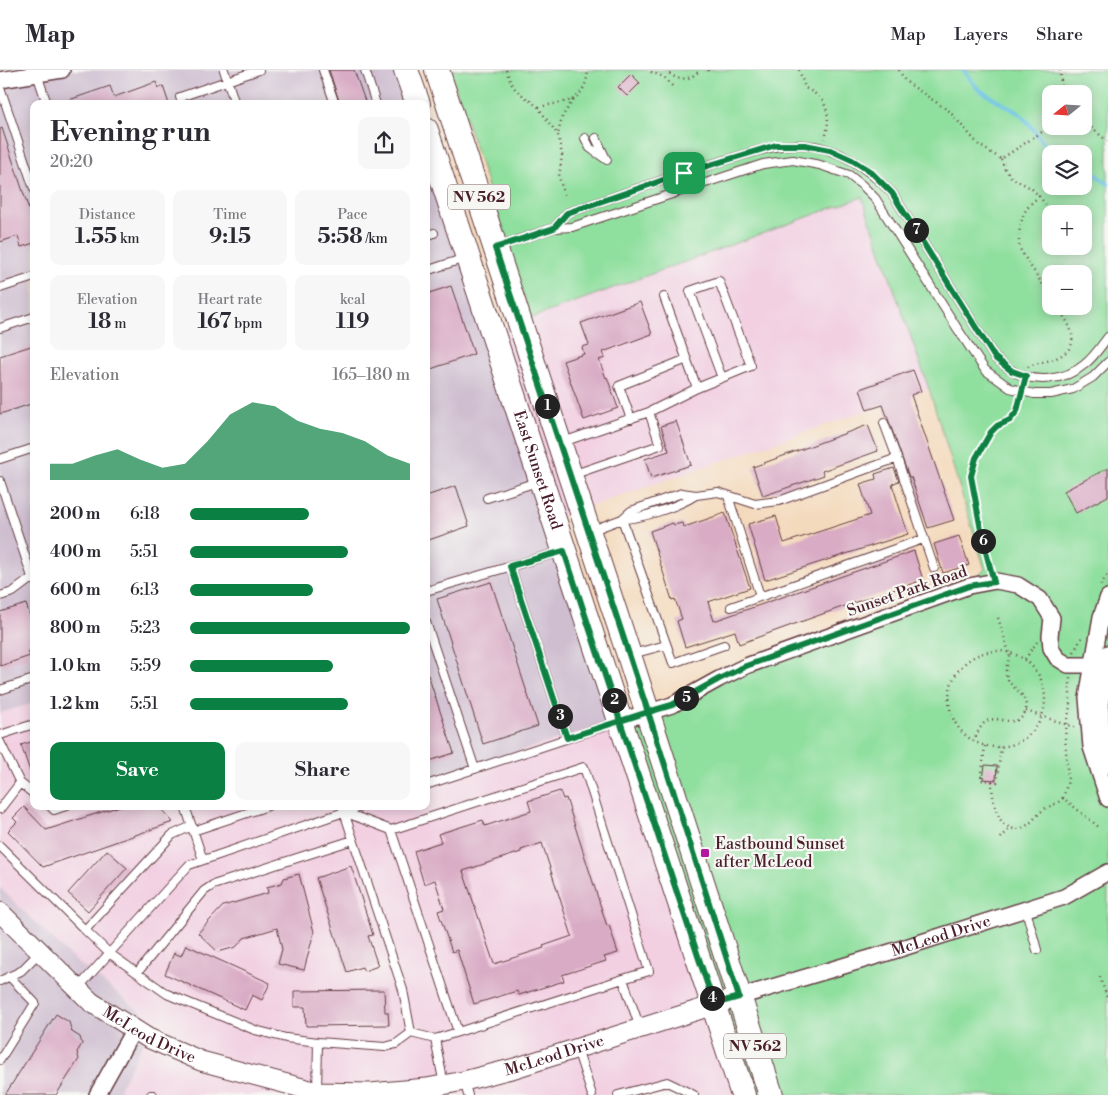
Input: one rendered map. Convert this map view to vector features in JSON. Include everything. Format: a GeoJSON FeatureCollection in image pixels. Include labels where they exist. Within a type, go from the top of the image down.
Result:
{"type":"FeatureCollection","features":[{"type":"Feature","properties":{"kind":"main road"},"geometry":{"type":"LineString","coordinates":[[406,70],[413,100]]}},
{"type":"Feature","properties":{"kind":"main road","name":"East Sunset Road"},"geometry":{"type":"LineString","coordinates":[[437,70],[648,712],[771,1095]]}},
{"type":"Feature","properties":{"kind":"main road","name":"East Sunset Road"},"geometry":{"type":"LineString","coordinates":[[430,142],[743,1095]]}},
{"type":"Feature","properties":{"kind":"main road"},"geometry":{"type":"LineString","coordinates":[[468,257],[495,248]]}},
{"type":"Feature","properties":{"kind":"street"},"geometry":{"type":"LineString","coordinates":[[0,80],[62,70]]}},
{"type":"Feature","properties":{"kind":"street","name":"Sunset Park Road"},"geometry":{"type":"LineString","coordinates":[[620,721],[672,705],[746,666],[969,586],[994,582],[1018,584],[1040,599],[1052,618],[1051,648],[1057,658],[1068,665],[1101,668]]}},
{"type":"Feature","properties":{"kind":"street"},"geometry":{"type":"LineString","coordinates":[[1108,597],[1101,617],[1100,699],[1102,745],[1108,766]]}},
{"type":"Feature","properties":{"kind":"street"},"geometry":{"type":"LineString","coordinates":[[1108,653],[1087,698],[1091,747],[1108,799]]}},
{"type":"Feature","properties":{"kind":"street","name":"McLeod Drive"},"geometry":{"type":"LineString","coordinates":[[0,912],[91,1002],[148,1038],[201,1062],[317,1093],[370,1093],[444,1085],[466,1088],[515,1068],[714,1004],[887,954],[1026,910],[1064,897],[1108,872]]}},
{"type":"Feature","properties":{"kind":"street"},"geometry":{"type":"LineString","coordinates":[[97,1095],[134,1029]]}},
{"type":"Feature","properties":{"kind":"lane"},"geometry":{"type":"LineString","coordinates":[[224,70],[234,100]]}},
{"type":"Feature","properties":{"kind":"lane"},"geometry":{"type":"LineString","coordinates":[[181,100],[180,97],[259,70]]}},
{"type":"Feature","properties":{"kind":"lane"},"geometry":{"type":"LineString","coordinates":[[323,70],[334,100]]}},
{"type":"Feature","properties":{"kind":"lane"},"geometry":{"type":"LineString","coordinates":[[365,70],[375,100]]}},
{"type":"Feature","properties":{"kind":"lane"},"geometry":{"type":"LineString","coordinates":[[37,74],[46,100]]}},
{"type":"Feature","properties":{"kind":"lane"},"geometry":{"type":"LineString","coordinates":[[0,88],[30,177]]}},
{"type":"Feature","properties":{"kind":"lane"},"geometry":{"type":"LineString","coordinates":[[585,138],[590,148],[607,160],[596,138]]}},
{"type":"Feature","properties":{"kind":"lane"},"geometry":{"type":"LineString","coordinates":[[554,228],[567,213],[699,168],[776,145],[805,145],[830,150],[852,160],[871,172],[892,193],[995,358],[1012,371],[1032,378],[1052,379],[1070,374],[1085,364],[1108,337]]}},
{"type":"Feature","properties":{"kind":"lane"},"geometry":{"type":"LineString","coordinates":[[495,248],[554,228],[572,226],[764,164],[793,160],[820,165],[849,175],[875,198],[985,370],[1010,388],[1034,394],[1051,394],[1073,389],[1093,377],[1108,362]]}},
{"type":"Feature","properties":{"kind":"lane"},"geometry":{"type":"LineString","coordinates":[[430,270],[468,257]]}},
{"type":"Feature","properties":{"kind":"lane"},"geometry":{"type":"LineString","coordinates":[[0,288],[30,278]]}},
{"type":"Feature","properties":{"kind":"lane"},"geometry":{"type":"LineString","coordinates":[[559,443],[649,412],[697,388],[722,378],[751,366],[719,281],[690,291],[722,378]]}},
{"type":"Feature","properties":{"kind":"lane"},"geometry":{"type":"LineString","coordinates":[[664,297],[697,388]]}},
{"type":"Feature","properties":{"kind":"lane"},"geometry":{"type":"LineString","coordinates":[[0,328],[30,318]]}},
{"type":"Feature","properties":{"kind":"lane"},"geometry":{"type":"LineString","coordinates":[[631,418],[619,386],[687,360]]}},
{"type":"Feature","properties":{"kind":"lane"},"geometry":{"type":"LineString","coordinates":[[570,476],[660,445],[649,412]]}},
{"type":"Feature","properties":{"kind":"lane"},"geometry":{"type":"LineString","coordinates":[[884,423],[934,568]]}},
{"type":"Feature","properties":{"kind":"lane"},"geometry":{"type":"LineString","coordinates":[[0,459],[30,449]]}},
{"type":"Feature","properties":{"kind":"lane"},"geometry":{"type":"LineString","coordinates":[[589,532],[622,519],[633,519],[646,510],[664,504],[686,501],[696,495],[718,492],[755,504],[779,501],[896,458]]}},
{"type":"Feature","properties":{"kind":"lane"},"geometry":{"type":"LineString","coordinates":[[0,481],[30,571]]}},
{"type":"Feature","properties":{"kind":"lane"},"geometry":{"type":"LineString","coordinates":[[487,498],[542,481]]}},
{"type":"Feature","properties":{"kind":"lane"},"geometry":{"type":"LineString","coordinates":[[728,496],[760,596]]}},
{"type":"Feature","properties":{"kind":"lane"},"geometry":{"type":"LineString","coordinates":[[622,519],[673,663],[724,645]]}},
{"type":"Feature","properties":{"kind":"lane"},"geometry":{"type":"LineString","coordinates":[[731,607],[923,539]]}},
{"type":"Feature","properties":{"kind":"lane"},"geometry":{"type":"LineString","coordinates":[[430,589],[564,551]]}},
{"type":"Feature","properties":{"kind":"lane"},"geometry":{"type":"LineString","coordinates":[[510,566],[567,738]]}},
{"type":"Feature","properties":{"kind":"lane"},"geometry":{"type":"LineString","coordinates":[[0,596],[13,592],[30,580]]}},
{"type":"Feature","properties":{"kind":"lane"},"geometry":{"type":"LineString","coordinates":[[430,634],[475,769]]}},
{"type":"Feature","properties":{"kind":"lane"},"geometry":{"type":"LineString","coordinates":[[629,655],[666,645]]}},
{"type":"Feature","properties":{"kind":"lane"},"geometry":{"type":"LineString","coordinates":[[0,690],[30,680]]}},
{"type":"Feature","properties":{"kind":"lane"},"geometry":{"type":"LineString","coordinates":[[430,784],[620,721]]}},
{"type":"Feature","properties":{"kind":"lane"},"geometry":{"type":"LineString","coordinates":[[0,736],[30,725]]}},
{"type":"Feature","properties":{"kind":"lane"},"geometry":{"type":"LineString","coordinates":[[0,742],[20,783],[30,791]]}},
{"type":"Feature","properties":{"kind":"lane"},"geometry":{"type":"LineString","coordinates":[[345,810],[391,830],[584,767],[649,971],[435,1039],[411,1033]]}},
{"type":"Feature","properties":{"kind":"lane"},"geometry":{"type":"LineString","coordinates":[[0,810],[20,783]]}},
{"type":"Feature","properties":{"kind":"lane"},"geometry":{"type":"LineString","coordinates":[[186,810],[203,860]]}},
{"type":"Feature","properties":{"kind":"lane"},"geometry":{"type":"LineString","coordinates":[[85,930],[172,835],[255,810]]}},
{"type":"Feature","properties":{"kind":"lane"},"geometry":{"type":"LineString","coordinates":[[77,989],[189,865],[340,810]]}},
{"type":"Feature","properties":{"kind":"lane"},"geometry":{"type":"LineString","coordinates":[[343,810],[403,990],[411,1033]]}},
{"type":"Feature","properties":{"kind":"lane"},"geometry":{"type":"LineString","coordinates":[[391,830],[458,1032]]}},
{"type":"Feature","properties":{"kind":"lane"},"geometry":{"type":"LineString","coordinates":[[137,973],[204,891],[213,885],[353,840]]}},
{"type":"Feature","properties":{"kind":"lane"},"geometry":{"type":"LineString","coordinates":[[0,846],[109,953],[167,994],[255,1030],[286,1038],[385,1047],[396,1044],[411,1033]]}},
{"type":"Feature","properties":{"kind":"lane"},"geometry":{"type":"LineString","coordinates":[[1026,910],[1037,950]]}},
{"type":"Feature","properties":{"kind":"lane"},"geometry":{"type":"LineString","coordinates":[[0,981],[21,971],[40,952]]}},
{"type":"Feature","properties":{"kind":"lane"},"geometry":{"type":"LineString","coordinates":[[0,1060],[35,1003],[9,976]]}},
{"type":"Feature","properties":{"kind":"lane"},"geometry":{"type":"LineString","coordinates":[[623,979],[640,1028]]}},
{"type":"Feature","properties":{"kind":"lane"},"geometry":{"type":"LineString","coordinates":[[435,1039],[444,1085]]}},
{"type":"Feature","properties":{"kind":"lane"},"geometry":{"type":"LineString","coordinates":[[317,1093],[318,1042]]}},
{"type":"Feature","properties":{"kind":"lane"},"geometry":{"type":"LineString","coordinates":[[576,1048],[592,1095]]}},
{"type":"Feature","properties":{"kind":"lane"},"geometry":{"type":"LineString","coordinates":[[618,1095],[667,1082],[694,1095]]}},
{"type":"Feature","properties":{"kind":"path"},"geometry":{"type":"LineString","coordinates":[[506,70],[516,90],[538,107],[558,135]]}},
{"type":"Feature","properties":{"kind":"path"},"geometry":{"type":"LineString","coordinates":[[565,198],[559,177],[562,155],[558,135],[562,117],[573,100],[586,86],[588,70]]}},
{"type":"Feature","properties":{"kind":"path"},"geometry":{"type":"LineString","coordinates":[[666,70],[676,78],[683,79],[696,75],[700,70]]}},
{"type":"Feature","properties":{"kind":"path"},"geometry":{"type":"LineString","coordinates":[[800,70],[806,88],[818,94],[824,103],[828,125],[825,139]]}},
{"type":"Feature","properties":{"kind":"path"},"geometry":{"type":"LineString","coordinates":[[899,70],[905,81],[949,111],[975,142],[1001,159],[1005,169],[1012,178],[1031,188],[1046,205]]}},
{"type":"Feature","properties":{"kind":"path"},"geometry":{"type":"LineString","coordinates":[[1060,70],[1061,85]]}},
{"type":"Feature","properties":{"kind":"path"},"geometry":{"type":"LineString","coordinates":[[651,72],[664,77],[674,88]]}},
{"type":"Feature","properties":{"kind":"path"},"geometry":{"type":"LineString","coordinates":[[538,107],[573,100]]}},
{"type":"Feature","properties":{"kind":"path"},"geometry":{"type":"LineString","coordinates":[[1092,128],[1108,142]]}},
{"type":"Feature","properties":{"kind":"path"},"geometry":{"type":"LineString","coordinates":[[1001,159],[1042,132]]}},
{"type":"Feature","properties":{"kind":"path"},"geometry":{"type":"LineString","coordinates":[[1039,196],[1025,211],[1019,246],[1042,283]]}},
{"type":"Feature","properties":{"kind":"path"},"geometry":{"type":"LineString","coordinates":[[1026,376],[1028,368],[1032,365],[1057,357],[1067,351],[1072,345],[1074,340],[1071,329],[1062,315]]}},
{"type":"Feature","properties":{"kind":"path"},"geometry":{"type":"LineString","coordinates":[[994,582],[983,541],[971,476],[976,458],[991,432],[1014,416],[1020,403],[1021,391]]}},
{"type":"Feature","properties":{"kind":"path"},"geometry":{"type":"LineString","coordinates":[[973,741],[986,722],[998,719],[1011,722],[1020,718],[1026,711],[1025,698],[1010,683],[1006,676],[1010,652],[998,618]]}},
{"type":"Feature","properties":{"kind":"path"},"geometry":{"type":"LineString","coordinates":[[1025,659],[1037,642]]}},
{"type":"Feature","properties":{"kind":"path"},"geometry":{"type":"LineString","coordinates":[[995,650],[1010,652],[1025,659],[1037,672],[1044,686],[1045,703],[1042,717],[1033,732],[1020,742],[1001,747],[985,746],[973,741],[962,732],[954,719],[950,705],[950,690],[956,675],[965,662],[980,654],[995,650]]}},
{"type":"Feature","properties":{"kind":"path"},"geometry":{"type":"LineString","coordinates":[[992,781],[993,803],[997,814],[1003,822],[1011,827],[1020,828],[1025,826],[1043,810],[1060,802],[1063,798],[1068,780],[1065,736],[1070,706],[1069,674]]}},
{"type":"Feature","properties":{"kind":"path"},"geometry":{"type":"LineString","coordinates":[[1026,711],[1081,730]]}},
{"type":"Feature","properties":{"kind":"path"},"geometry":{"type":"LineString","coordinates":[[985,746],[981,780],[998,782],[1001,747]]}},
{"type":"Feature","properties":{"kind":"path"},"geometry":{"type":"LineString","coordinates":[[1063,798],[1100,828]]}},
{"type":"Feature","properties":{"kind":"path"},"geometry":{"type":"LineString","coordinates":[[1001,838],[1011,827]]}},
{"type":"Feature","properties":{"kind":"path"},"geometry":{"type":"LineString","coordinates":[[1100,977],[1108,1001]]}},
{"type":"Feature","properties":{"kind":"shaded area"},"geometry":{"type":"Polygon","coordinates":[[[0,70],[406,70],[417,100],[30,100],[30,704],[0,713],[0,70]]]}},
{"type":"Feature","properties":{"kind":"shaded area"},"geometry":{"type":"Polygon","coordinates":[[[430,142],[620,721],[430,778],[430,142]]]}},
{"type":"Feature","properties":{"kind":"shaded area"},"geometry":{"type":"Polygon","coordinates":[[[862,196],[929,389],[554,519],[493,332],[862,196]]]}},
{"type":"Feature","properties":{"kind":"shaded area"},"geometry":{"type":"Polygon","coordinates":[[[30,704],[30,810],[430,810],[430,778],[620,721],[743,1095],[116,1095],[154,1022],[72,958],[0,888],[0,713],[30,704]]]}},
{"type":"Feature","properties":{"kind":"shaded area"},"geometry":{"type":"Polygon","coordinates":[[[0,888],[72,958],[154,1022],[116,1095],[0,1095],[0,888]]]}},
{"type":"Feature","properties":{"kind":"green space"},"geometry":{"type":"Polygon","coordinates":[[[450,70],[1108,70],[1108,1095],[743,1095],[620,721],[719,679],[969,586],[985,569],[929,389],[862,197],[531,318],[450,70]]]}},
{"type":"Feature","properties":{"kind":"building"},"geometry":{"type":"Polygon","coordinates":[[[329,70],[354,70],[365,100],[339,100],[329,70]]]}},
{"type":"Feature","properties":{"kind":"building"},"geometry":{"type":"Polygon","coordinates":[[[631,74],[640,83],[627,96],[618,87],[631,74]]]}},
{"type":"Feature","properties":{"kind":"building"},"geometry":{"type":"Polygon","coordinates":[[[156,82],[158,88],[163,86],[168,100],[69,100],[110,86],[114,97],[156,82]]]}},
{"type":"Feature","properties":{"kind":"building"},"geometry":{"type":"Polygon","coordinates":[[[2,128],[30,213],[30,244],[21,247],[18,236],[0,242],[0,129],[2,128]]]}},
{"type":"Feature","properties":{"kind":"building"},"geometry":{"type":"Polygon","coordinates":[[[451,286],[474,354],[430,369],[430,293],[451,286]]]}},
{"type":"Feature","properties":{"kind":"building"},"geometry":{"type":"Polygon","coordinates":[[[640,302],[652,334],[603,352],[605,358],[599,360],[618,408],[584,420],[563,361],[584,354],[582,347],[589,345],[581,323],[640,302]]]}},
{"type":"Feature","properties":{"kind":"building"},"geometry":{"type":"Polygon","coordinates":[[[30,346],[30,404],[0,414],[0,356],[30,346]]]}},
{"type":"Feature","properties":{"kind":"building"},"geometry":{"type":"Polygon","coordinates":[[[913,370],[921,391],[911,395],[954,520],[928,528],[911,477],[909,477],[883,405],[867,410],[860,389],[913,370]]]}},
{"type":"Feature","properties":{"kind":"building"},"geometry":{"type":"Polygon","coordinates":[[[676,421],[691,465],[651,478],[645,459],[669,451],[661,426],[676,421]]]}},
{"type":"Feature","properties":{"kind":"building"},"geometry":{"type":"Polygon","coordinates":[[[868,425],[878,451],[822,471],[824,475],[763,496],[753,467],[868,425]]]}},
{"type":"Feature","properties":{"kind":"building"},"geometry":{"type":"Polygon","coordinates":[[[894,468],[899,481],[892,484],[908,534],[765,580],[748,524],[776,516],[784,543],[870,515],[860,484],[876,479],[875,474],[894,468]]]}},
{"type":"Feature","properties":{"kind":"building"},"geometry":{"type":"Polygon","coordinates":[[[1108,468],[1108,496],[1076,513],[1064,491],[1108,468]]]}},
{"type":"Feature","properties":{"kind":"building"},"geometry":{"type":"Polygon","coordinates":[[[456,486],[469,526],[430,540],[430,495],[456,486]]]}},
{"type":"Feature","properties":{"kind":"building"},"geometry":{"type":"Polygon","coordinates":[[[725,513],[750,588],[708,602],[714,621],[914,551],[923,580],[739,644],[735,631],[685,647],[677,621],[682,619],[675,599],[672,600],[650,531],[673,523],[674,525],[682,523],[684,527],[725,513]]]}},
{"type":"Feature","properties":{"kind":"building"},"geometry":{"type":"Polygon","coordinates":[[[959,536],[969,565],[943,573],[934,544],[959,536]]]}},
{"type":"Feature","properties":{"kind":"building"},"geometry":{"type":"Polygon","coordinates":[[[491,582],[538,726],[483,744],[437,599],[491,582]]]}},
{"type":"Feature","properties":{"kind":"building"},"geometry":{"type":"Polygon","coordinates":[[[26,604],[30,616],[30,650],[28,651],[30,656],[0,666],[0,612],[26,604]]]}},
{"type":"Feature","properties":{"kind":"building"},"geometry":{"type":"Polygon","coordinates":[[[430,681],[454,753],[430,761],[430,681]]]}},
{"type":"Feature","properties":{"kind":"building"},"geometry":{"type":"Polygon","coordinates":[[[30,742],[30,771],[21,745],[30,742]]]}},
{"type":"Feature","properties":{"kind":"building"},"geometry":{"type":"Polygon","coordinates":[[[985,765],[997,766],[996,780],[983,779],[985,765]]]}},
{"type":"Feature","properties":{"kind":"building"},"geometry":{"type":"Polygon","coordinates":[[[560,791],[563,799],[566,798],[607,926],[609,925],[618,953],[604,957],[606,961],[562,975],[564,981],[519,995],[517,991],[474,1004],[457,950],[452,952],[438,911],[444,909],[435,880],[424,884],[414,851],[441,842],[438,834],[483,820],[485,826],[531,811],[528,801],[560,791]],[[542,843],[463,871],[494,964],[544,948],[543,946],[572,936],[542,843]]]}},
{"type":"Feature","properties":{"kind":"building"},"geometry":{"type":"Polygon","coordinates":[[[24,807],[46,830],[108,810],[162,810],[173,822],[43,867],[8,831],[17,822],[13,818],[24,807]]]}},
{"type":"Feature","properties":{"kind":"building"},"geometry":{"type":"Polygon","coordinates":[[[107,850],[127,868],[88,911],[68,893],[107,850]]]}},
{"type":"Feature","properties":{"kind":"building"},"geometry":{"type":"Polygon","coordinates":[[[351,866],[373,935],[368,936],[378,966],[364,971],[362,967],[347,972],[316,878],[351,866]]]}},
{"type":"Feature","properties":{"kind":"building"},"geometry":{"type":"Polygon","coordinates":[[[299,874],[314,932],[304,970],[278,964],[282,949],[277,928],[244,938],[236,947],[218,952],[198,933],[223,906],[268,893],[267,887],[282,883],[284,878],[299,874]]]}},
{"type":"Feature","properties":{"kind":"building"},"geometry":{"type":"Polygon","coordinates":[[[186,945],[270,983],[262,1000],[252,995],[245,1010],[165,974],[174,953],[181,956],[186,945]]]}},
{"type":"Feature","properties":{"kind":"building"},"geometry":{"type":"Polygon","coordinates":[[[384,990],[385,1012],[388,1012],[389,1025],[306,1026],[305,1007],[294,1007],[294,991],[384,990]]]}},
{"type":"Feature","properties":{"kind":"building"},"geometry":{"type":"Polygon","coordinates":[[[56,1014],[69,1022],[72,1032],[80,1037],[82,1044],[77,1052],[79,1059],[56,1095],[5,1095],[56,1014]]]}},
{"type":"Feature","properties":{"kind":"waterway"},"geometry":{"type":"LineString","coordinates":[[963,70],[978,89],[1020,114],[1044,145]]}},
{"type":"Feature","properties":{"kind":"waterway"},"geometry":{"type":"LineString","coordinates":[[1092,172],[1108,184]]}},
{"type":"Feature","properties":{"kind":"place","name":"Eastbound Sunset after McLeod"},"geometry":{"type":"Point","coordinates":[705,853]}},
{"type":"Feature","properties":{"kind":"route"},"geometry":{"type":"LineString","coordinates":[[684,173],[567,213],[554,228],[495,248],[648,712],[620,721],[564,551],[510,566],[567,738],[620,721],[714,1004],[739,997],[648,712],[672,705],[746,666],[969,586],[994,582],[983,541],[971,476],[976,458],[991,432],[997,426],[1010,420],[1017,411],[1026,376],[1012,371],[995,358],[892,193],[871,172],[852,160],[830,150],[805,145],[776,145],[684,173]]}}]}
